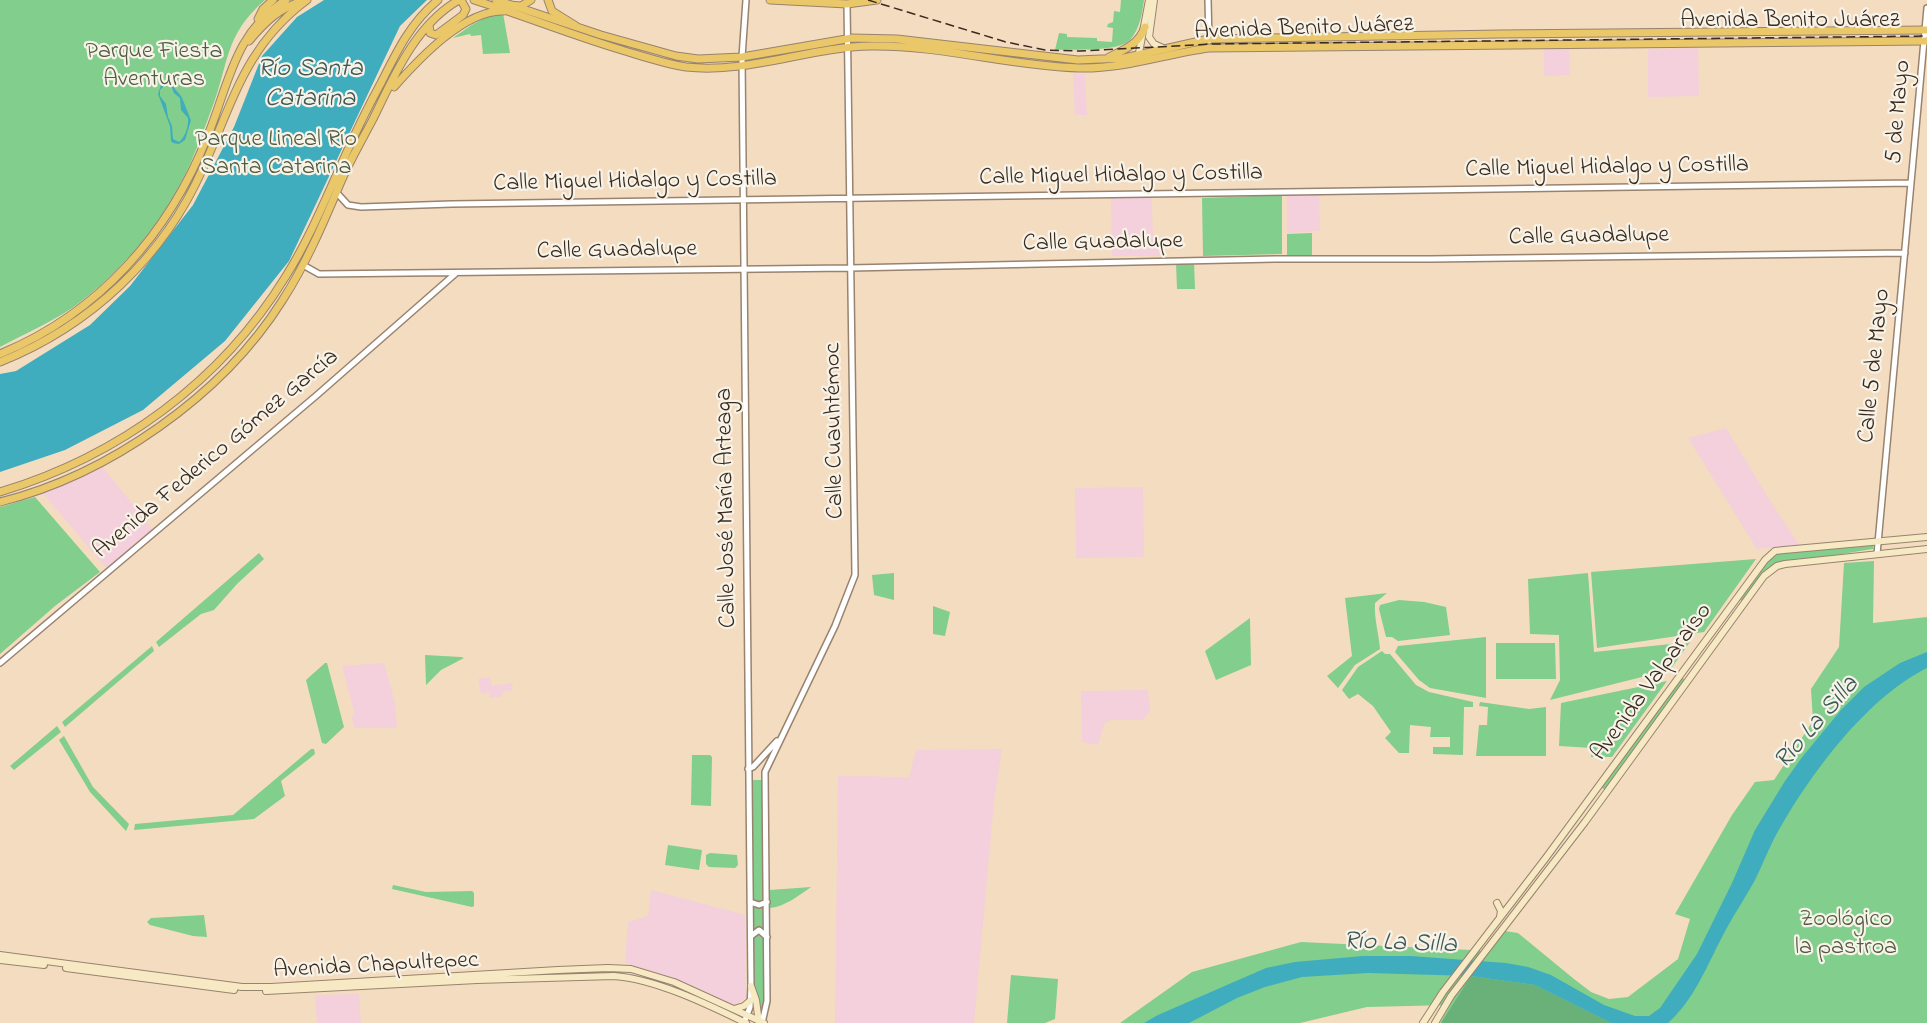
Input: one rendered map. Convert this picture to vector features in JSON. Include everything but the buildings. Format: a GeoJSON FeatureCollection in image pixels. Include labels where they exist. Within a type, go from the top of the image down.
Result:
{"type":"FeatureCollection","features":[{"type":"Feature","properties":{"kind":"main road"},"geometry":{"type":"LineString","coordinates":[[0,354],[36,337],[72,315],[105,288],[135,258],[161,225],[194,170],[241,46],[257,24],[263,9],[273,0]]}},
{"type":"Feature","properties":{"kind":"main road"},"geometry":{"type":"LineString","coordinates":[[257,24],[286,0]]}},
{"type":"Feature","properties":{"kind":"main road"},"geometry":{"type":"LineString","coordinates":[[231,68],[248,42],[268,20],[293,3],[307,0]]}},
{"type":"Feature","properties":{"kind":"main road"},"geometry":{"type":"LineString","coordinates":[[0,362],[40,344],[83,317],[122,284],[152,252],[192,192],[238,85],[254,55],[279,23],[307,0]]}},
{"type":"Feature","properties":{"kind":"main road"},"geometry":{"type":"LineString","coordinates":[[143,437],[146,431],[174,403],[209,372],[244,336],[286,276],[299,254],[398,48],[418,19],[438,0]]}},
{"type":"Feature","properties":{"kind":"main road"},"geometry":{"type":"LineString","coordinates":[[0,502],[66,479],[108,459],[143,437],[211,384],[256,337],[281,303],[303,265],[386,95],[418,37],[430,21],[460,0],[466,9],[463,15],[435,35],[429,32],[430,21]]}},
{"type":"Feature","properties":{"kind":"main road","name":"Avenida Benito Juárez"},"geometry":{"type":"LineString","coordinates":[[496,0],[507,8],[592,41],[674,64],[705,68],[742,66],[848,47],[882,46],[1071,67],[1105,67],[1138,63],[1209,48],[1925,41]]}},
{"type":"Feature","properties":{"kind":"main road"},"geometry":{"type":"LineString","coordinates":[[386,95],[434,45],[476,17],[521,6],[531,0]]}},
{"type":"Feature","properties":{"kind":"main road"},"geometry":{"type":"LineString","coordinates":[[548,0],[552,11],[576,27]]}},
{"type":"Feature","properties":{"kind":"main road"},"geometry":{"type":"LineString","coordinates":[[770,0],[847,4],[877,0]]}},
{"type":"Feature","properties":{"kind":"main road"},"geometry":{"type":"LineString","coordinates":[[1138,63],[1143,54],[1142,41],[1149,0]]}},
{"type":"Feature","properties":{"kind":"main road"},"geometry":{"type":"LineString","coordinates":[[1154,0],[1149,37],[1154,44],[1166,49]]}},
{"type":"Feature","properties":{"kind":"main road","name":"Avenida Benito Juárez"},"geometry":{"type":"LineString","coordinates":[[478,1],[676,56],[698,59],[742,57],[847,38],[897,39],[1068,59],[1103,59],[1143,54],[1209,39],[1926,30]]}},
{"type":"Feature","properties":{"kind":"main road"},"geometry":{"type":"LineString","coordinates":[[1103,59],[1133,44],[1141,36],[1145,27]]}},
{"type":"Feature","properties":{"kind":"main road"},"geometry":{"type":"LineString","coordinates":[[592,41],[602,35]]}},
{"type":"Feature","properties":{"kind":"main road"},"geometry":{"type":"LineString","coordinates":[[1143,54],[1154,60]]}},
{"type":"Feature","properties":{"kind":"main road"},"geometry":{"type":"LineString","coordinates":[[299,254],[321,229]]}},
{"type":"Feature","properties":{"kind":"main road"},"geometry":{"type":"LineString","coordinates":[[182,396],[211,384]]}},
{"type":"Feature","properties":{"kind":"main road"},"geometry":{"type":"LineString","coordinates":[[0,492],[53,474],[84,459],[146,423],[174,403]]}},
{"type":"Feature","properties":{"kind":"main road","name":"Avenida Valparaíso"},"geometry":{"type":"LineString","coordinates":[[1423,1023],[1443,992],[1577,816],[1765,560],[1775,551],[1927,537]]}},
{"type":"Feature","properties":{"kind":"main road"},"geometry":{"type":"LineString","coordinates":[[1877,554],[1927,549]]}},
{"type":"Feature","properties":{"kind":"main road","name":"Avenida Valparaíso"},"geometry":{"type":"LineString","coordinates":[[1435,1023],[1451,996],[1585,822],[1764,576],[1777,566],[1785,564],[1877,554]]}},
{"type":"Feature","properties":{"kind":"main road"},"geometry":{"type":"LineString","coordinates":[[1497,903],[1501,911],[1500,917]]}},
{"type":"Feature","properties":{"kind":"main road","name":"Avenida Chapultepec"},"geometry":{"type":"LineString","coordinates":[[0,955],[242,987],[600,968],[636,970],[674,982],[734,1009],[745,1021]]}},
{"type":"Feature","properties":{"kind":"main road","name":"Avenida Chapultepec"},"geometry":{"type":"LineString","coordinates":[[0,960],[251,991],[477,980],[605,976],[633,978],[656,984],[745,1021],[761,1022]]}},
{"type":"Feature","properties":{"kind":"main road"},"geometry":{"type":"LineString","coordinates":[[580,977],[600,968],[605,976]]}},
{"type":"Feature","properties":{"kind":"main road"},"geometry":{"type":"LineString","coordinates":[[656,984],[659,982],[672,985],[674,982]]}},
{"type":"Feature","properties":{"kind":"main road"},"geometry":{"type":"LineString","coordinates":[[751,986],[761,1022]]}},
{"type":"Feature","properties":{"kind":"main road"},"geometry":{"type":"LineString","coordinates":[[734,1009],[744,1006],[751,1000]]}},
{"type":"Feature","properties":{"kind":"street","name":"Calle José María Arteaga"},"geometry":{"type":"LineString","coordinates":[[745,1021],[751,1000],[751,768],[742,66],[746,0]]}},
{"type":"Feature","properties":{"kind":"street"},"geometry":{"type":"LineString","coordinates":[[1208,0],[1209,48]]}},
{"type":"Feature","properties":{"kind":"street","name":"Calle Cuauhtémoc"},"geometry":{"type":"LineString","coordinates":[[767,902],[766,770],[835,626],[855,574],[847,4]]}},
{"type":"Feature","properties":{"kind":"street","name":"5 de Mayo"},"geometry":{"type":"LineString","coordinates":[[1911,183],[1927,10]]}},
{"type":"Feature","properties":{"kind":"street","name":"Calle Miguel Hidalgo y Costilla"},"geometry":{"type":"LineString","coordinates":[[337,193],[348,205],[357,207],[1911,183]]}},
{"type":"Feature","properties":{"kind":"street","name":"Calle 5 de Mayo"},"geometry":{"type":"LineString","coordinates":[[1877,554],[1911,183]]}},
{"type":"Feature","properties":{"kind":"street","name":"Calle Guadalupe"},"geometry":{"type":"LineString","coordinates":[[303,265],[319,274],[456,273],[1275,259],[1905,253]]}},
{"type":"Feature","properties":{"kind":"street","name":"Avenida Federico Gómez García"},"geometry":{"type":"LineString","coordinates":[[0,663],[317,395],[456,273]]}},
{"type":"Feature","properties":{"kind":"street"},"geometry":{"type":"LineString","coordinates":[[765,777],[751,768],[781,737]]}},
{"type":"Feature","properties":{"kind":"street"},"geometry":{"type":"LineString","coordinates":[[750,902],[759,905],[767,902],[766,1008],[761,1022]]}},
{"type":"Feature","properties":{"kind":"street"},"geometry":{"type":"LineString","coordinates":[[751,937],[759,930],[767,937]]}},
{"type":"Feature","properties":{"kind":"shaded area"},"geometry":{"type":"Polygon","coordinates":[[[1544,48],[1569,48],[1570,75],[1544,76],[1544,48]]]}},
{"type":"Feature","properties":{"kind":"shaded area"},"geometry":{"type":"Polygon","coordinates":[[[1698,48],[1699,96],[1648,97],[1648,49],[1698,48]]]}},
{"type":"Feature","properties":{"kind":"shaded area"},"geometry":{"type":"Polygon","coordinates":[[[1073,74],[1085,74],[1087,115],[1075,115],[1073,74]]]}},
{"type":"Feature","properties":{"kind":"shaded area"},"geometry":{"type":"Polygon","coordinates":[[[1319,193],[1320,231],[1287,233],[1287,194],[1319,193]]]}},
{"type":"Feature","properties":{"kind":"shaded area"},"geometry":{"type":"Polygon","coordinates":[[[1111,198],[1152,198],[1153,246],[1161,246],[1161,256],[1112,256],[1111,198]]]}},
{"type":"Feature","properties":{"kind":"shaded area"},"geometry":{"type":"Polygon","coordinates":[[[1726,428],[1799,545],[1757,549],[1688,438],[1726,428]]]}},
{"type":"Feature","properties":{"kind":"shaded area"},"geometry":{"type":"Polygon","coordinates":[[[101,465],[153,530],[107,569],[40,490],[101,465]]]}},
{"type":"Feature","properties":{"kind":"shaded area"},"geometry":{"type":"Polygon","coordinates":[[[1143,487],[1144,557],[1076,558],[1075,488],[1143,487]]]}},
{"type":"Feature","properties":{"kind":"shaded area"},"geometry":{"type":"Polygon","coordinates":[[[384,663],[395,703],[397,728],[355,728],[351,716],[355,715],[342,666],[384,663]]]}},
{"type":"Feature","properties":{"kind":"shaded area"},"geometry":{"type":"Polygon","coordinates":[[[490,677],[492,686],[512,683],[513,690],[502,692],[503,696],[490,698],[489,692],[481,694],[478,679],[490,677]]]}},
{"type":"Feature","properties":{"kind":"shaded area"},"geometry":{"type":"Polygon","coordinates":[[[1148,690],[1150,711],[1142,720],[1111,720],[1104,724],[1098,745],[1082,742],[1081,691],[1148,690]]]}},
{"type":"Feature","properties":{"kind":"shaded area"},"geometry":{"type":"Polygon","coordinates":[[[1002,749],[994,801],[974,1023],[835,1023],[838,776],[909,777],[916,750],[1002,749]]]}},
{"type":"Feature","properties":{"kind":"shaded area"},"geometry":{"type":"Polygon","coordinates":[[[651,890],[745,915],[746,998],[735,1005],[649,970],[625,963],[628,922],[648,916],[651,890]]]}},
{"type":"Feature","properties":{"kind":"shaded area"},"geometry":{"type":"Polygon","coordinates":[[[359,994],[361,1023],[317,1023],[315,995],[359,994]]]}},
{"type":"Feature","properties":{"kind":"green space","name":"Parque Fiesta Aventuras"},"geometry":{"type":"Polygon","coordinates":[[[0,0],[265,0],[242,25],[235,38],[199,143],[180,185],[155,225],[125,262],[90,294],[46,324],[0,347],[0,0]]]}},
{"type":"Feature","properties":{"kind":"green space"},"geometry":{"type":"Polygon","coordinates":[[[1121,0],[1144,0],[1138,26],[1130,40],[1124,44],[1106,48],[1055,50],[1059,33],[1067,34],[1067,37],[1097,38],[1097,41],[1112,42],[1113,28],[1107,27],[1113,22],[1114,11],[1120,12],[1121,0]]]}},
{"type":"Feature","properties":{"kind":"green space"},"geometry":{"type":"Polygon","coordinates":[[[503,13],[510,53],[483,54],[481,35],[471,36],[470,34],[453,38],[483,19],[503,13]]]}},
{"type":"Feature","properties":{"kind":"green space"},"geometry":{"type":"Polygon","coordinates":[[[1282,195],[1282,254],[1203,256],[1202,198],[1282,195]]]}},
{"type":"Feature","properties":{"kind":"green space"},"geometry":{"type":"Polygon","coordinates":[[[1312,233],[1312,256],[1287,256],[1287,234],[1312,233]]]}},
{"type":"Feature","properties":{"kind":"green space"},"geometry":{"type":"Polygon","coordinates":[[[1194,262],[1195,289],[1177,289],[1176,263],[1194,262]]]}},
{"type":"Feature","properties":{"kind":"green space"},"geometry":{"type":"Polygon","coordinates":[[[35,497],[100,572],[55,606],[0,654],[0,507],[35,497]]]}},
{"type":"Feature","properties":{"kind":"green space"},"geometry":{"type":"Polygon","coordinates":[[[1873,545],[1873,549],[1777,565],[1743,602],[1739,599],[1767,560],[1779,553],[1873,545]]]}},
{"type":"Feature","properties":{"kind":"green space"},"geometry":{"type":"Polygon","coordinates":[[[259,553],[264,559],[214,610],[201,614],[159,647],[156,642],[259,553]]]}},
{"type":"Feature","properties":{"kind":"green space"},"geometry":{"type":"Polygon","coordinates":[[[1756,559],[1704,632],[1597,648],[1591,572],[1756,559]]]}},
{"type":"Feature","properties":{"kind":"green space","name":"Zoológico la pastroa"},"geometry":{"type":"Polygon","coordinates":[[[1874,561],[1873,623],[1927,617],[1927,1023],[1440,1023],[1450,1005],[1367,1007],[1300,1023],[1120,1023],[1192,972],[1301,942],[1488,952],[1505,931],[1518,933],[1591,992],[1609,999],[1628,997],[1678,959],[1690,919],[1675,914],[1732,815],[1755,782],[1774,780],[1813,721],[1811,689],[1839,647],[1844,563],[1874,561]]]}},
{"type":"Feature","properties":{"kind":"green space"},"geometry":{"type":"Polygon","coordinates":[[[894,573],[894,600],[874,595],[872,575],[894,573]]]}},
{"type":"Feature","properties":{"kind":"green space"},"geometry":{"type":"Polygon","coordinates":[[[1588,573],[1594,652],[1690,642],[1670,670],[1550,700],[1560,680],[1559,635],[1530,634],[1528,579],[1588,573]]]}},
{"type":"Feature","properties":{"kind":"green space"},"geometry":{"type":"Polygon","coordinates":[[[1387,593],[1375,603],[1380,649],[1355,665],[1338,688],[1327,676],[1352,656],[1345,598],[1387,593]]]}},
{"type":"Feature","properties":{"kind":"green space"},"geometry":{"type":"Polygon","coordinates":[[[1399,600],[1446,607],[1450,635],[1398,641],[1392,637],[1386,637],[1380,605],[1399,600]]]}},
{"type":"Feature","properties":{"kind":"green space"},"geometry":{"type":"Polygon","coordinates":[[[933,606],[950,612],[945,636],[933,634],[933,606]]]}},
{"type":"Feature","properties":{"kind":"green space"},"geometry":{"type":"Polygon","coordinates":[[[1250,618],[1251,665],[1216,680],[1205,651],[1250,618]]]}},
{"type":"Feature","properties":{"kind":"green space"},"geometry":{"type":"Polygon","coordinates":[[[1486,637],[1486,698],[1430,688],[1419,680],[1395,652],[1398,646],[1486,637]]]}},
{"type":"Feature","properties":{"kind":"green space"},"geometry":{"type":"Polygon","coordinates":[[[1496,643],[1555,643],[1556,679],[1496,679],[1496,643]]]}},
{"type":"Feature","properties":{"kind":"green space"},"geometry":{"type":"Polygon","coordinates":[[[152,646],[154,651],[65,727],[62,722],[152,646]]]}},
{"type":"Feature","properties":{"kind":"green space"},"geometry":{"type":"Polygon","coordinates":[[[1382,651],[1390,654],[1416,685],[1429,692],[1473,702],[1473,707],[1464,707],[1463,755],[1433,754],[1433,747],[1450,747],[1450,737],[1430,737],[1431,727],[1410,725],[1409,753],[1399,753],[1385,738],[1391,732],[1373,706],[1358,694],[1349,699],[1342,690],[1358,667],[1382,651]]]}},
{"type":"Feature","properties":{"kind":"green space"},"geometry":{"type":"Polygon","coordinates":[[[425,655],[464,658],[441,670],[426,685],[425,655]]]}},
{"type":"Feature","properties":{"kind":"green space"},"geometry":{"type":"Polygon","coordinates":[[[327,663],[344,727],[326,744],[322,743],[306,680],[327,663]]]}},
{"type":"Feature","properties":{"kind":"green space"},"geometry":{"type":"Polygon","coordinates":[[[1683,678],[1686,681],[1603,789],[1601,785],[1679,679],[1683,678]]]}},
{"type":"Feature","properties":{"kind":"green space"},"geometry":{"type":"Polygon","coordinates":[[[1667,681],[1612,757],[1591,757],[1592,748],[1559,746],[1561,703],[1667,681]]]}},
{"type":"Feature","properties":{"kind":"green space"},"geometry":{"type":"Polygon","coordinates":[[[1480,702],[1529,709],[1546,707],[1546,756],[1476,756],[1479,725],[1487,725],[1488,707],[1479,706],[1480,702]]]}},
{"type":"Feature","properties":{"kind":"green space"},"geometry":{"type":"Polygon","coordinates":[[[57,726],[61,732],[14,770],[10,766],[57,726]]]}},
{"type":"Feature","properties":{"kind":"green space"},"geometry":{"type":"Polygon","coordinates":[[[64,736],[93,787],[129,824],[126,831],[90,792],[59,740],[64,736]]]}},
{"type":"Feature","properties":{"kind":"green space"},"geometry":{"type":"Polygon","coordinates":[[[311,749],[314,749],[315,754],[281,781],[285,796],[254,819],[134,830],[135,824],[233,815],[311,749]]]}},
{"type":"Feature","properties":{"kind":"green space"},"geometry":{"type":"Polygon","coordinates":[[[692,755],[712,757],[711,806],[691,805],[692,755]]]}},
{"type":"Feature","properties":{"kind":"green space"},"geometry":{"type":"Polygon","coordinates":[[[750,780],[762,780],[764,929],[752,929],[750,780]]]}},
{"type":"Feature","properties":{"kind":"green space"},"geometry":{"type":"Polygon","coordinates":[[[668,845],[702,850],[699,870],[665,865],[668,845]]]}},
{"type":"Feature","properties":{"kind":"green space"},"geometry":{"type":"Polygon","coordinates":[[[710,853],[737,855],[738,865],[735,868],[709,867],[706,864],[706,855],[710,853]]]}},
{"type":"Feature","properties":{"kind":"green space"},"geometry":{"type":"Polygon","coordinates":[[[393,885],[426,892],[472,891],[474,906],[392,889],[393,885]]]}},
{"type":"Feature","properties":{"kind":"green space"},"geometry":{"type":"Polygon","coordinates":[[[811,887],[787,903],[770,908],[770,890],[811,887]]]}},
{"type":"Feature","properties":{"kind":"green space"},"geometry":{"type":"Polygon","coordinates":[[[204,915],[207,937],[193,936],[150,925],[147,922],[151,918],[204,915]]]}},
{"type":"Feature","properties":{"kind":"green space"},"geometry":{"type":"Polygon","coordinates":[[[761,933],[764,939],[766,988],[760,1013],[753,982],[753,937],[761,933]]]}},
{"type":"Feature","properties":{"kind":"green space"},"geometry":{"type":"Polygon","coordinates":[[[1011,975],[1058,979],[1055,1019],[1045,1023],[1007,1023],[1011,975]]]}},
{"type":"Feature","properties":{"kind":"green space"},"geometry":{"type":"Polygon","coordinates":[[[1471,976],[1535,985],[1611,1023],[1441,1023],[1471,976]]]}},
{"type":"Feature","properties":{"kind":"water","name":"Río Santa Catarina"},"geometry":{"type":"Polygon","coordinates":[[[324,0],[427,0],[400,26],[289,261],[225,341],[143,410],[65,450],[0,472],[0,374],[16,371],[90,325],[130,286],[193,205],[234,127],[262,56],[297,17],[324,0]]]}},
{"type":"Feature","properties":{"kind":"water"},"geometry":{"type":"Polygon","coordinates":[[[171,73],[177,76],[172,83],[182,97],[191,120],[185,140],[179,144],[171,141],[170,126],[158,94],[161,85],[166,81],[165,74],[171,73]],[[166,84],[160,90],[160,96],[166,104],[173,139],[179,142],[186,131],[188,118],[181,110],[180,98],[174,93],[171,85],[166,84]]]}},
{"type":"Feature","properties":{"kind":"water"},"geometry":{"type":"Polygon","coordinates":[[[1927,652],[1927,668],[1881,700],[1838,744],[1818,769],[1785,819],[1755,880],[1698,984],[1685,1005],[1668,1023],[1611,1023],[1535,985],[1471,976],[1368,973],[1302,977],[1265,987],[1237,998],[1189,1023],[1144,1023],[1266,968],[1295,962],[1363,956],[1411,956],[1506,963],[1528,967],[1551,975],[1604,1005],[1635,1016],[1649,1016],[1660,1008],[1697,954],[1755,830],[1803,756],[1841,710],[1864,687],[1900,663],[1927,652]]]}},
{"type":"Feature","properties":{"kind":"railway"},"geometry":{"type":"LineString","coordinates":[[868,0],[1006,42],[1045,50],[1080,51],[1213,44],[1927,36]]}},
{"type":"Feature","properties":{"kind":"park label","name":"Parque Lineal Río Santa Catarina"},"geometry":{"type":"Point","coordinates":[276,155]}},
{"type":"Feature","properties":{"kind":"water label","name":"Río La Silla"},"geometry":{"type":"Point","coordinates":[1818,724]}},
{"type":"Feature","properties":{"kind":"water label","name":"Río La Silla"},"geometry":{"type":"Point","coordinates":[1400,945]}}]}
